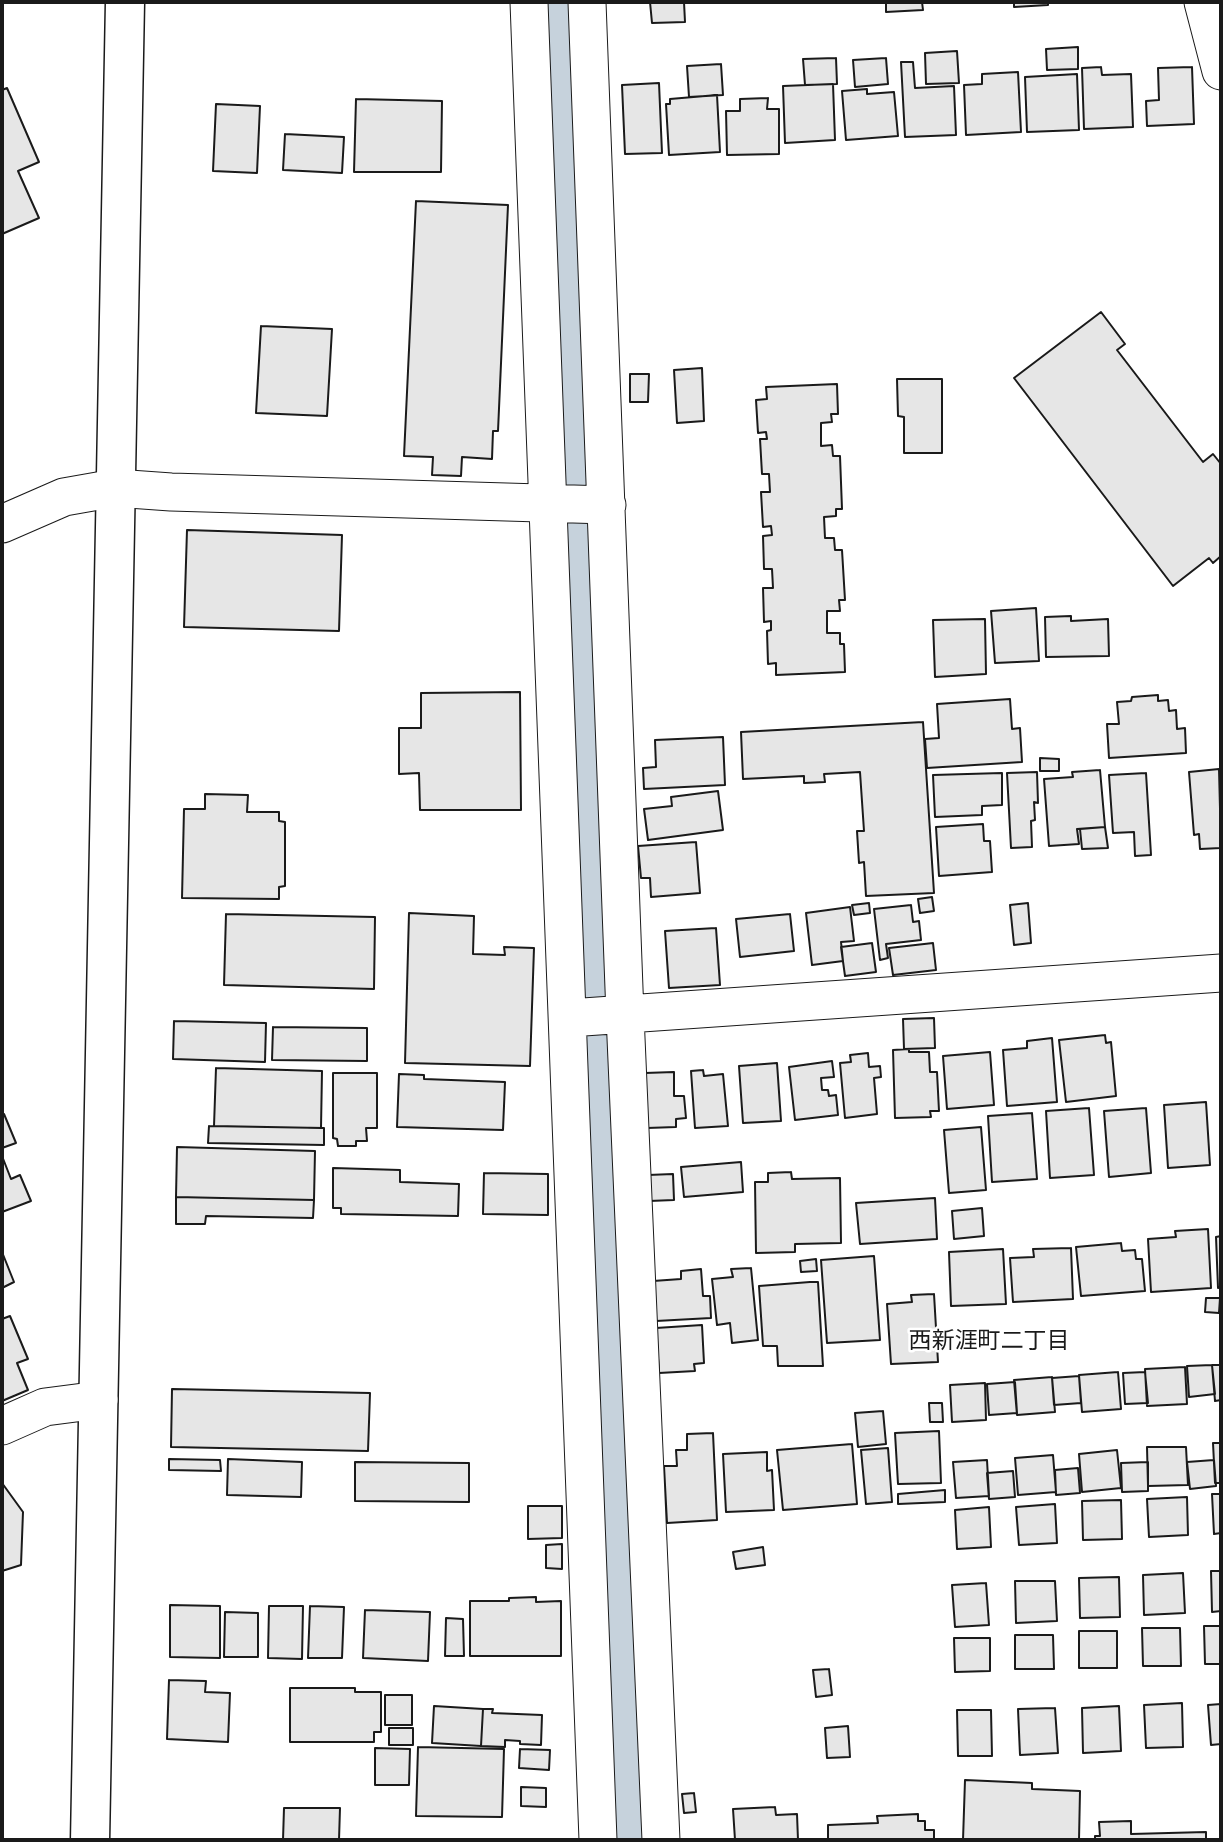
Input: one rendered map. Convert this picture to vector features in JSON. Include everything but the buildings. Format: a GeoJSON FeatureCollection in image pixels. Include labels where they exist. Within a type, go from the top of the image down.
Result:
{"type":"FeatureCollection","features":[{"type":"Feature","properties":{"kind":"street"},"geometry":{"type":"LineString","coordinates":[[90,1840],[125,2]]}},
{"type":"Feature","properties":{"kind":"street"},"geometry":{"type":"LineString","coordinates":[[529,2],[581,505],[598,1016],[661,1840]]}},
{"type":"Feature","properties":{"kind":"street"},"geometry":{"type":"LineString","coordinates":[[587,2],[581,505],[598,1016],[598,1840]]}},
{"type":"Feature","properties":{"kind":"street"},"geometry":{"type":"LineString","coordinates":[[1203,2],[1221,71]]}},
{"type":"Feature","properties":{"kind":"street"},"geometry":{"type":"LineString","coordinates":[[2,524],[64,497],[115,488],[581,505]]}},
{"type":"Feature","properties":{"kind":"street"},"geometry":{"type":"LineString","coordinates":[[598,1016],[1221,973]]}},
{"type":"Feature","properties":{"kind":"street"},"geometry":{"type":"LineString","coordinates":[[2,1426],[45,1407],[99,1400]]}},
{"type":"Feature","properties":{"kind":"waterway"},"geometry":{"type":"LineString","coordinates":[[562,2],[632,1840]]}},
{"type":"Feature","properties":{"kind":"district","name":"西新涯町二丁目"},"geometry":{"type":"Point","coordinates":[989,1341]}}]}
